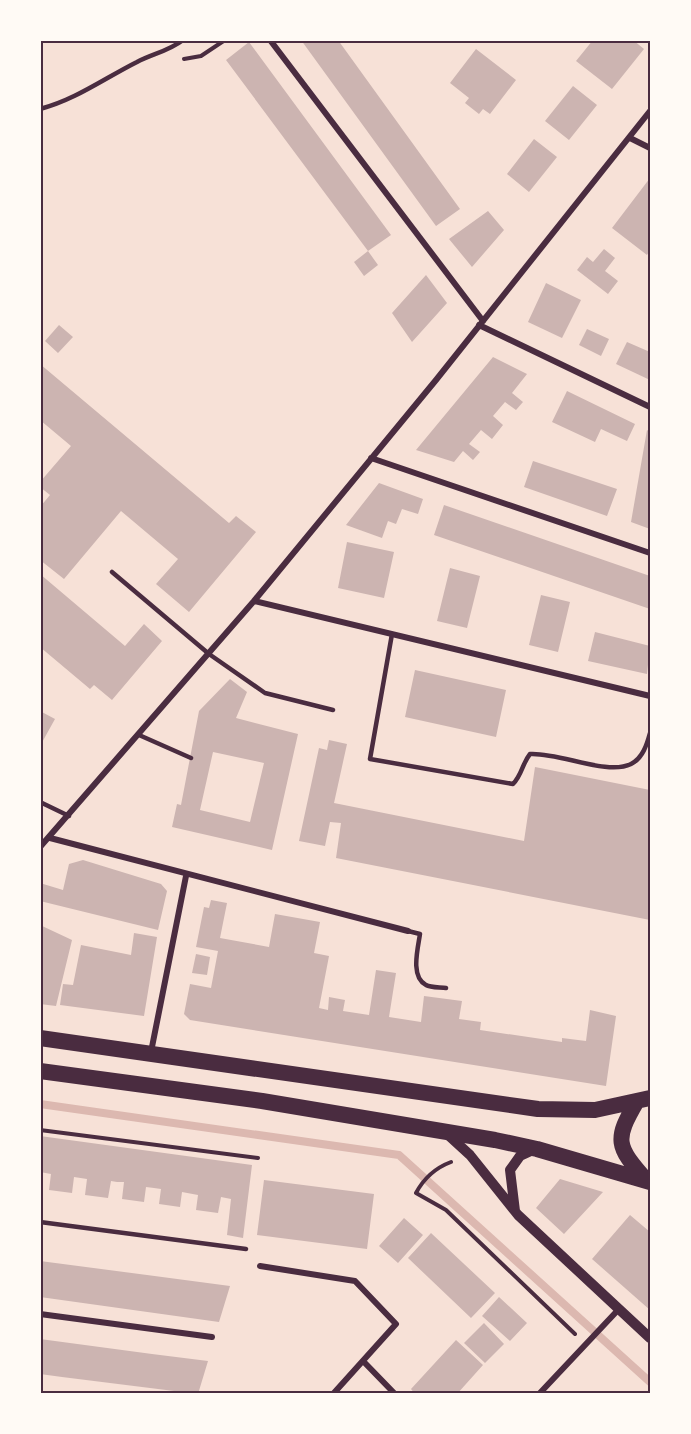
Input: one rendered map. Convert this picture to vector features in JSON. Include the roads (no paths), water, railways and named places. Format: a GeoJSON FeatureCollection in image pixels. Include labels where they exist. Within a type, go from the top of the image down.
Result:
{"type":"FeatureCollection","features":[{"type":"Feature","properties":{"kind":"highway"},"geometry":{"type":"LineString","coordinates":[[40,1038],[552,1110],[595,1110],[644,1100]]}},
{"type":"Feature","properties":{"kind":"highway"},"geometry":{"type":"LineString","coordinates":[[40,1071],[262,1101],[444,1131],[537,1149],[648,1181]]}},
{"type":"Feature","properties":{"kind":"highway"},"geometry":{"type":"LineString","coordinates":[[644,1100],[623,1125],[622,1147],[629,1160],[648,1181]]}},
{"type":"Feature","properties":{"kind":"street"},"geometry":{"type":"LineString","coordinates":[[270,40],[481,323],[651,407]]}},
{"type":"Feature","properties":{"kind":"street"},"geometry":{"type":"LineString","coordinates":[[40,847],[254,601],[651,111]]}},
{"type":"Feature","properties":{"kind":"street"},"geometry":{"type":"LineString","coordinates":[[630,138],[651,148]]}},
{"type":"Feature","properties":{"kind":"street"},"geometry":{"type":"LineString","coordinates":[[372,458],[651,553]]}},
{"type":"Feature","properties":{"kind":"street"},"geometry":{"type":"LineString","coordinates":[[254,601],[651,696]]}},
{"type":"Feature","properties":{"kind":"street"},"geometry":{"type":"LineString","coordinates":[[50,838],[186,876],[408,931]]}},
{"type":"Feature","properties":{"kind":"street"},"geometry":{"type":"LineString","coordinates":[[151,1053],[186,876]]}},
{"type":"Feature","properties":{"kind":"street"},"geometry":{"type":"LineString","coordinates":[[444,1131],[471,1155],[515,1211],[618,1310],[651,1338]]}},
{"type":"Feature","properties":{"kind":"street"},"geometry":{"type":"LineString","coordinates":[[515,1211],[510,1170],[520,1156],[537,1149]]}},
{"type":"Feature","properties":{"kind":"street"},"geometry":{"type":"LineString","coordinates":[[260,1266],[355,1281],[396,1324],[333,1394]]}},
{"type":"Feature","properties":{"kind":"street"},"geometry":{"type":"LineString","coordinates":[[539,1394],[618,1310]]}},
{"type":"Feature","properties":{"kind":"street"},"geometry":{"type":"LineString","coordinates":[[40,1314],[212,1336]]}},
{"type":"Feature","properties":{"kind":"street"},"geometry":{"type":"LineString","coordinates":[[363,1361],[395,1394]]}},
{"type":"Feature","properties":{"kind":"lane"},"geometry":{"type":"LineString","coordinates":[[40,109],[87,90],[139,60],[174,47],[183,40]]}},
{"type":"Feature","properties":{"kind":"lane"},"geometry":{"type":"LineString","coordinates":[[112,572],[209,654],[266,693],[333,710]]}},
{"type":"Feature","properties":{"kind":"lane"},"geometry":{"type":"LineString","coordinates":[[392,634],[370,759],[513,784],[521,776],[525,761],[530,754],[612,767],[632,764],[644,751],[651,733]]}},
{"type":"Feature","properties":{"kind":"lane"},"geometry":{"type":"LineString","coordinates":[[139,735],[191,758]]}},
{"type":"Feature","properties":{"kind":"lane"},"geometry":{"type":"LineString","coordinates":[[40,802],[69,816]]}},
{"type":"Feature","properties":{"kind":"lane"},"geometry":{"type":"LineString","coordinates":[[408,931],[420,934],[417,971],[420,979],[426,985],[446,988]]}},
{"type":"Feature","properties":{"kind":"lane"},"geometry":{"type":"LineString","coordinates":[[40,1222],[246,1249]]}},
{"type":"Feature","properties":{"kind":"waterway"},"geometry":{"type":"LineString","coordinates":[[40,1104],[399,1155],[650,1382]]}}]}
